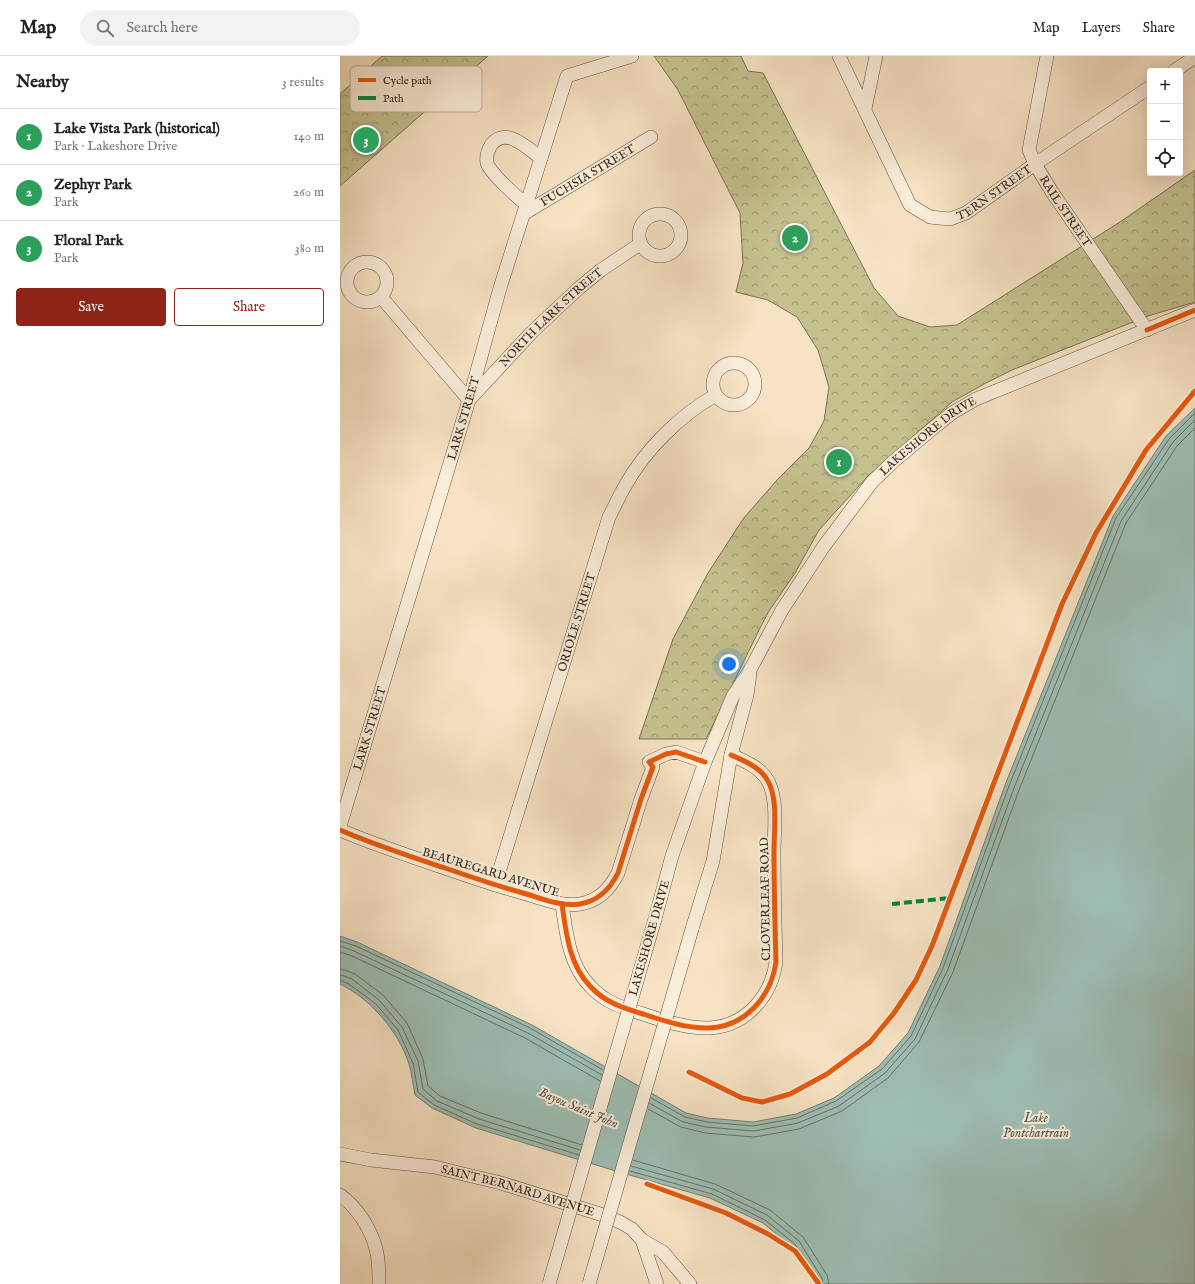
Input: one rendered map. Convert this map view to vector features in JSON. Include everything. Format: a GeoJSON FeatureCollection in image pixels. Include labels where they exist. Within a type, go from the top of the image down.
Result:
{"type":"FeatureCollection","features":[{"type":"Feature","properties":{"kind":"street","name":"LARK STREET"},"geometry":{"type":"LineString","coordinates":[[340,826],[469,400],[500,288],[567,76],[632,56]]}},
{"type":"Feature","properties":{"kind":"street","name":"TERN STREET"},"geometry":{"type":"LineString","coordinates":[[839,56],[910,205],[930,217],[939,218],[950,219],[966,213],[1035,164],[1147,90]]}},
{"type":"Feature","properties":{"kind":"street"},"geometry":{"type":"LineString","coordinates":[[865,109],[876,56]]}},
{"type":"Feature","properties":{"kind":"street","name":"RAIL STREET"},"geometry":{"type":"LineString","coordinates":[[1047,56],[1029,150],[1035,164],[1052,192],[1147,330]]}},
{"type":"Feature","properties":{"kind":"street"},"geometry":{"type":"LineString","coordinates":[[1178,68],[1195,57]]}},
{"type":"Feature","properties":{"kind":"street"},"geometry":{"type":"LineString","coordinates":[[526,209],[491,169],[487,162],[488,151],[492,144],[506,137],[522,143],[541,158]]}},
{"type":"Feature","properties":{"kind":"street","name":"FUCHSIA STREET"},"geometry":{"type":"LineString","coordinates":[[526,209],[651,137]]}},
{"type":"Feature","properties":{"kind":"street","name":"NORTH LARK STREET"},"geometry":{"type":"LineString","coordinates":[[469,400],[532,332],[579,288],[601,270],[640,244]]}},
{"type":"Feature","properties":{"kind":"street"},"geometry":{"type":"LineString","coordinates":[[381,297],[469,400]]}},
{"type":"Feature","properties":{"kind":"street","name":"LAKESHORE DRIVE"},"geometry":{"type":"LineString","coordinates":[[549,1284],[672,856],[705,762],[733,696],[750,670],[782,610],[824,546],[872,482],[894,461],[952,413],[976,399],[1195,310]]}},
{"type":"Feature","properties":{"kind":"street","name":"ORIOLE STREET"},"geometry":{"type":"LineString","coordinates":[[495,885],[609,516],[640,462],[681,419],[700,404],[716,395]]}},
{"type":"Feature","properties":{"kind":"street","name":"LAKESHORE DRIVE"},"geometry":{"type":"LineString","coordinates":[[589,1284],[713,861],[730,755],[747,695],[750,670]]}},
{"type":"Feature","properties":{"kind":"street","name":"BEAUREGARD AVENUE"},"geometry":{"type":"LineString","coordinates":[[340,830],[394,852],[495,885],[562,904],[580,904],[600,896],[612,884],[618,873],[653,766],[649,762],[666,754],[676,752],[705,762]]}},
{"type":"Feature","properties":{"kind":"street","name":"CLOVERLEAF ROAD"},"geometry":{"type":"LineString","coordinates":[[562,904],[567,938],[578,971],[589,986],[598,995],[608,1001],[618,1006],[654,1018],[679,1025],[696,1027],[715,1027],[726,1024],[746,1014],[755,1007],[770,985],[776,962],[774,801],[769,782],[764,774],[745,761],[730,755]]}},
{"type":"Feature","properties":{"kind":"street","name":"SAINT BERNARD AVENUE"},"geometry":{"type":"LineString","coordinates":[[340,1154],[371,1160],[435,1167],[500,1183],[603,1215],[632,1229],[642,1240],[657,1284]]}},
{"type":"Feature","properties":{"kind":"street"},"geometry":{"type":"LineString","coordinates":[[340,1195],[348,1200],[356,1210],[372,1237],[376,1250],[379,1284]]}},
{"type":"Feature","properties":{"kind":"street"},"geometry":{"type":"LineString","coordinates":[[642,1240],[663,1252],[690,1284]]}},
{"type":"Feature","properties":{"kind":"green space"},"geometry":{"type":"Polygon","coordinates":[[[382,56],[488,56],[477,66],[371,66],[382,56]]]}},
{"type":"Feature","properties":{"kind":"green space"},"geometry":{"type":"Polygon","coordinates":[[[654,56],[741,56],[748,71],[763,73],[874,288],[898,316],[930,327],[957,325],[1120,222],[1195,170],[1195,302],[1148,316],[1012,370],[986,383],[952,402],[868,476],[819,530],[795,573],[769,611],[706,739],[639,739],[673,639],[708,573],[743,519],[777,480],[809,448],[824,421],[829,387],[818,350],[797,317],[768,300],[736,292],[743,263],[740,213],[678,90],[654,56]]]}},
{"type":"Feature","properties":{"kind":"green space"},"geometry":{"type":"Polygon","coordinates":[[[350,85],[350,112],[424,112],[340,186],[340,94],[350,85]]]}},
{"type":"Feature","properties":{"kind":"water","name":"Lake Pontchartrain"},"geometry":{"type":"Polygon","coordinates":[[[1195,408],[1195,1284],[815,1284],[792,1247],[763,1223],[710,1198],[476,1128],[432,1108],[415,1095],[409,1064],[391,1028],[362,998],[340,984],[340,936],[357,942],[532,1025],[686,1113],[707,1118],[753,1122],[796,1114],[834,1098],[879,1066],[908,1033],[940,966],[1005,785],[1113,516],[1166,436],[1195,408]]]}},
{"type":"Feature","properties":{"kind":"marked path"},"geometry":{"type":"LineString","coordinates":[[892,904],[950,898]]}},
{"type":"Feature","properties":{"kind":"cycle path"},"geometry":{"type":"LineString","coordinates":[[1147,330],[1195,310]]}},
{"type":"Feature","properties":{"kind":"cycle path"},"geometry":{"type":"LineString","coordinates":[[689,1072],[742,1098],[762,1102],[790,1094],[827,1074],[870,1042],[894,1013],[916,980],[932,946],[1062,604],[1096,533],[1146,450],[1195,391]]}},
{"type":"Feature","properties":{"kind":"cycle path"},"geometry":{"type":"LineString","coordinates":[[340,830],[366,841],[474,878],[558,903],[573,905],[580,904],[592,900],[603,893],[618,873],[641,799],[653,767],[649,762],[666,754],[676,752],[705,762]]}},
{"type":"Feature","properties":{"kind":"cycle path"},"geometry":{"type":"LineString","coordinates":[[562,904],[570,948],[577,968],[595,992],[608,1000],[621,1007],[675,1024],[699,1028],[721,1026],[734,1022],[754,1008],[768,987],[776,962],[774,880],[775,808],[772,791],[769,783],[762,773],[753,766],[731,755]]}},
{"type":"Feature","properties":{"kind":"cycle path"},"geometry":{"type":"LineString","coordinates":[[647,1184],[726,1213],[768,1234],[795,1251],[819,1284]]}},
{"type":"Feature","properties":{"kind":"place","name":"Floral Park"},"geometry":{"type":"Point","coordinates":[366,140]}},
{"type":"Feature","properties":{"kind":"place","name":"Zephyr Park"},"geometry":{"type":"Point","coordinates":[795,238]}},
{"type":"Feature","properties":{"kind":"place","name":"Lake Vista Park (historical)"},"geometry":{"type":"Point","coordinates":[839,462]}},
{"type":"Feature","properties":{"kind":"water label","name":"Bayou Saint John"},"geometry":{"type":"Point","coordinates":[579,1107]}}]}
